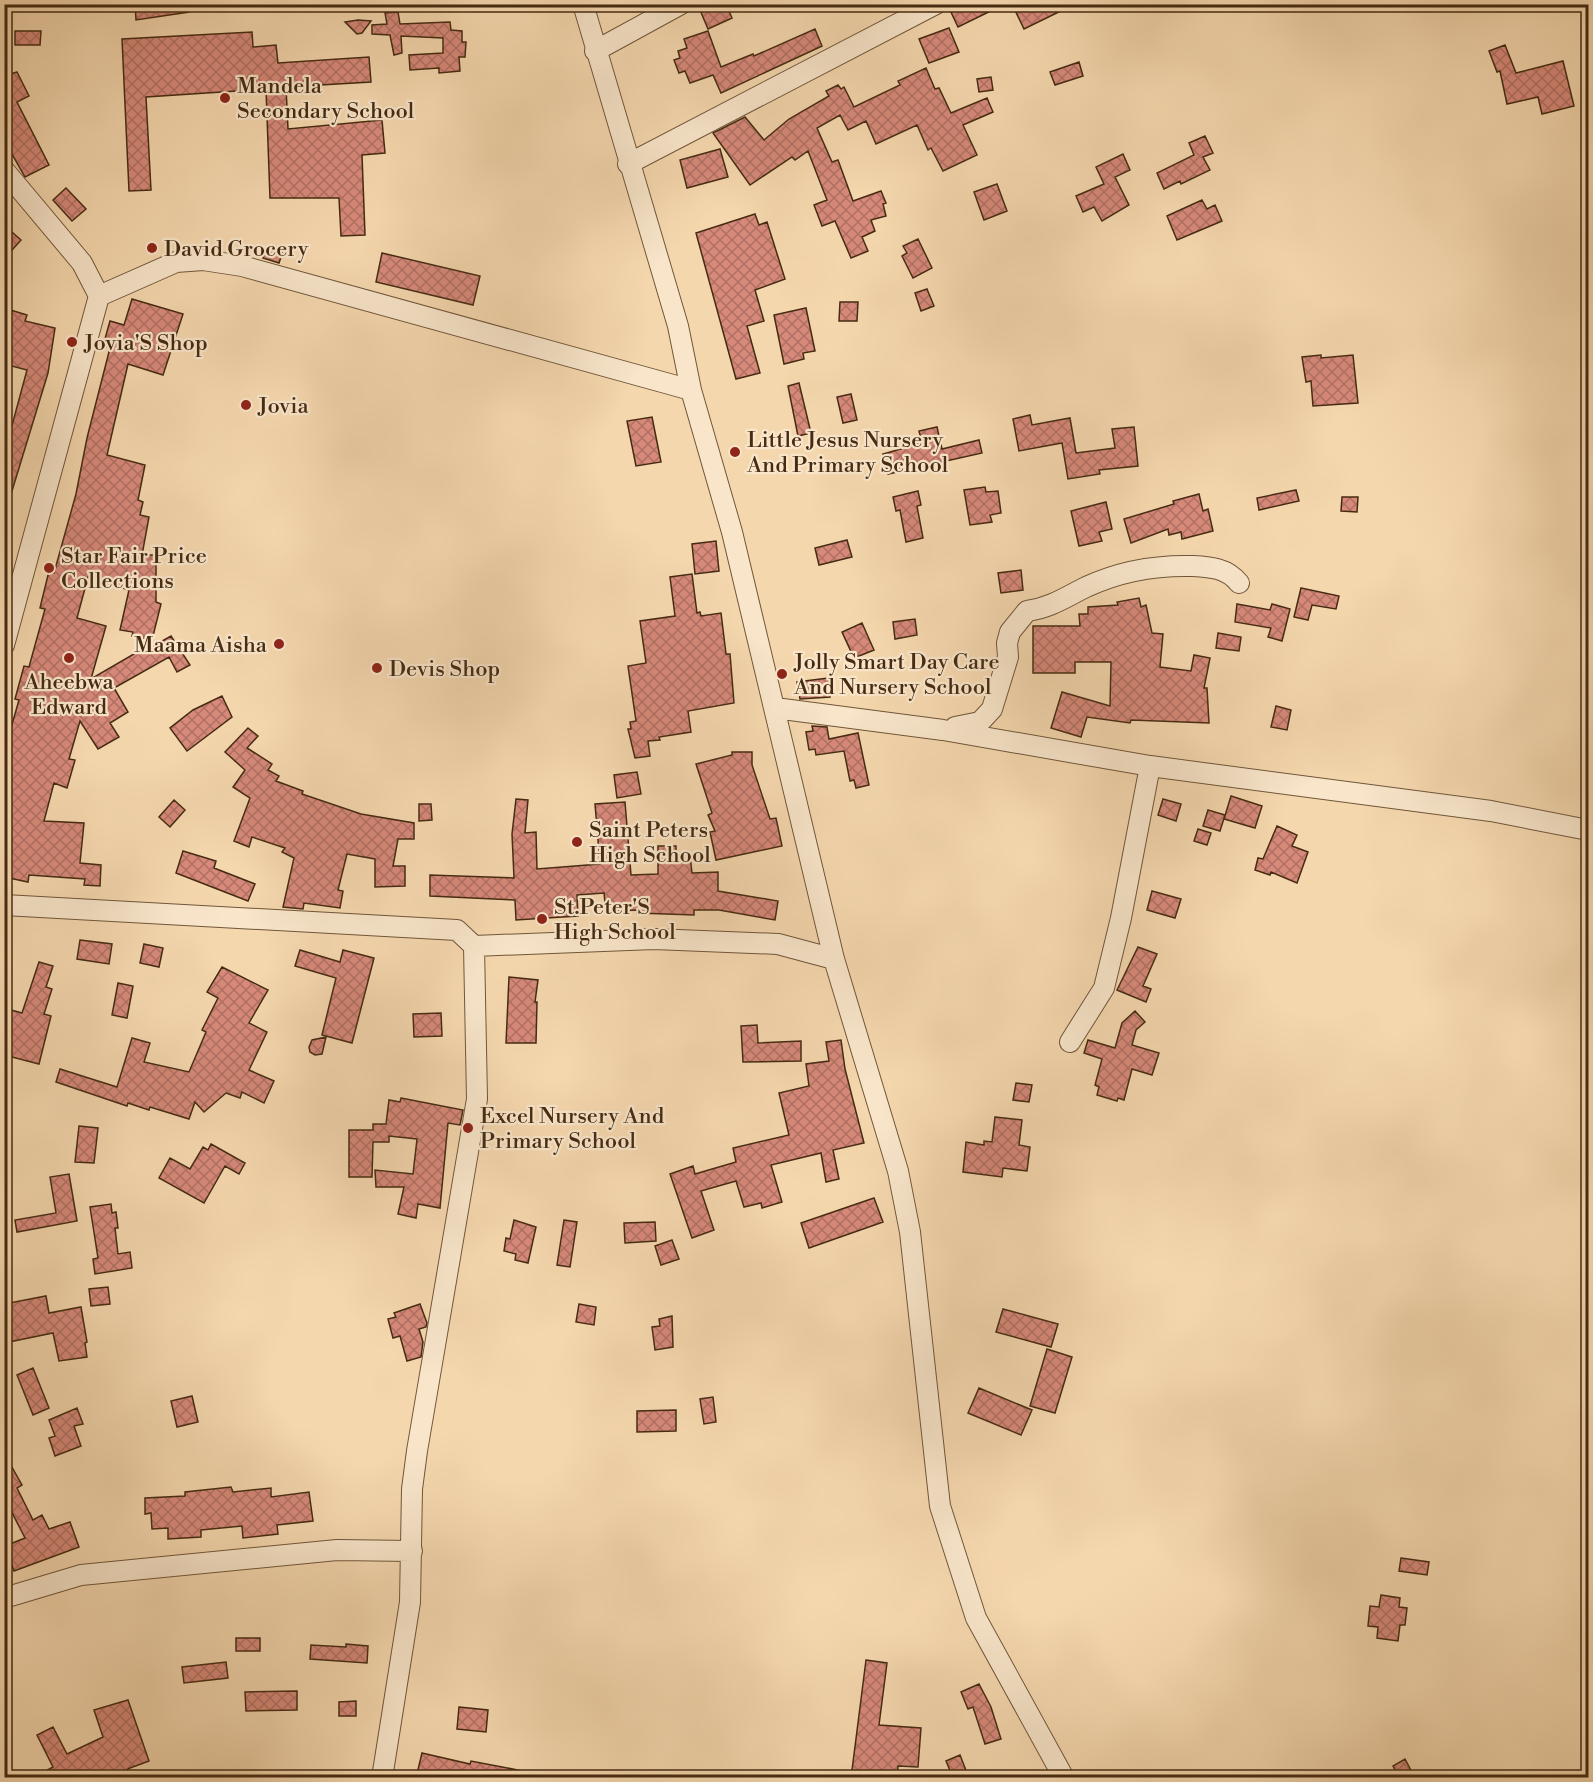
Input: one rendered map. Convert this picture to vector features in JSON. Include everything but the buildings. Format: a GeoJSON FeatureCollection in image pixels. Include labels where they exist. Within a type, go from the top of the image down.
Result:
{"type":"FeatureCollection","features":[{"type":"Feature","properties":{"kind":"street"},"geometry":{"type":"LineString","coordinates":[[583,4],[628,164],[678,326],[692,390],[732,532],[834,959],[898,1170],[910,1232],[940,1506],[976,1618],[1064,1778]]}},
{"type":"Feature","properties":{"kind":"street"},"geometry":{"type":"LineString","coordinates":[[595,51],[681,4]]}},
{"type":"Feature","properties":{"kind":"street"},"geometry":{"type":"LineString","coordinates":[[628,164],[936,4]]}},
{"type":"Feature","properties":{"kind":"street"},"geometry":{"type":"LineString","coordinates":[[4,170],[81,263],[99,296],[4,645]]}},
{"type":"Feature","properties":{"kind":"street"},"geometry":{"type":"LineString","coordinates":[[99,296],[176,262],[203,260],[242,266],[692,390]]}},
{"type":"Feature","properties":{"kind":"street"},"geometry":{"type":"LineString","coordinates":[[943,730],[980,722],[988,715],[996,699],[1008,657],[1007,643],[1010,632],[1028,611],[1046,609],[1116,575],[1154,567],[1209,567],[1227,572],[1239,583]]}},
{"type":"Feature","properties":{"kind":"street"},"geometry":{"type":"LineString","coordinates":[[775,708],[943,730],[1150,766],[1491,811],[1588,830]]}},
{"type":"Feature","properties":{"kind":"street"},"geometry":{"type":"LineString","coordinates":[[1070,1042],[1104,988],[1150,766]]}},
{"type":"Feature","properties":{"kind":"street"},"geometry":{"type":"LineString","coordinates":[[4,905],[457,930],[474,946],[665,940],[778,944],[834,959]]}},
{"type":"Feature","properties":{"kind":"street"},"geometry":{"type":"LineString","coordinates":[[382,1778],[410,1602],[412,1489],[417,1451],[477,1099],[474,946]]}},
{"type":"Feature","properties":{"kind":"street"},"geometry":{"type":"LineString","coordinates":[[4,1598],[81,1575],[337,1550],[412,1551]]}},
{"type":"Feature","properties":{"kind":"place","name":"Mandela Secondary School"},"geometry":{"type":"Point","coordinates":[225,98]}},
{"type":"Feature","properties":{"kind":"place","name":"David Grocery"},"geometry":{"type":"Point","coordinates":[152,248]}},
{"type":"Feature","properties":{"kind":"place","name":"Jovia'S Shop"},"geometry":{"type":"Point","coordinates":[72,342]}},
{"type":"Feature","properties":{"kind":"place","name":"Jovia"},"geometry":{"type":"Point","coordinates":[246,405]}},
{"type":"Feature","properties":{"kind":"place","name":"Little Jesus Nursery And Primary School"},"geometry":{"type":"Point","coordinates":[735,452]}},
{"type":"Feature","properties":{"kind":"place","name":"Star Fair Price Collections"},"geometry":{"type":"Point","coordinates":[49,568]}},
{"type":"Feature","properties":{"kind":"place","name":"Maama Aisha"},"geometry":{"type":"Point","coordinates":[279,644]}},
{"type":"Feature","properties":{"kind":"place","name":"Aheebwa Edward"},"geometry":{"type":"Point","coordinates":[69,658]}},
{"type":"Feature","properties":{"kind":"place","name":"Devis Shop"},"geometry":{"type":"Point","coordinates":[377,668]}},
{"type":"Feature","properties":{"kind":"place","name":"Jolly Smart Day Care And Nursery School"},"geometry":{"type":"Point","coordinates":[782,674]}},
{"type":"Feature","properties":{"kind":"place","name":"Saint Peters High School"},"geometry":{"type":"Point","coordinates":[577,842]}},
{"type":"Feature","properties":{"kind":"place","name":"St.Peter'S High School"},"geometry":{"type":"Point","coordinates":[542,919]}},
{"type":"Feature","properties":{"kind":"place","name":"Excel Nursery And Primary School"},"geometry":{"type":"Point","coordinates":[468,1128]}}]}
